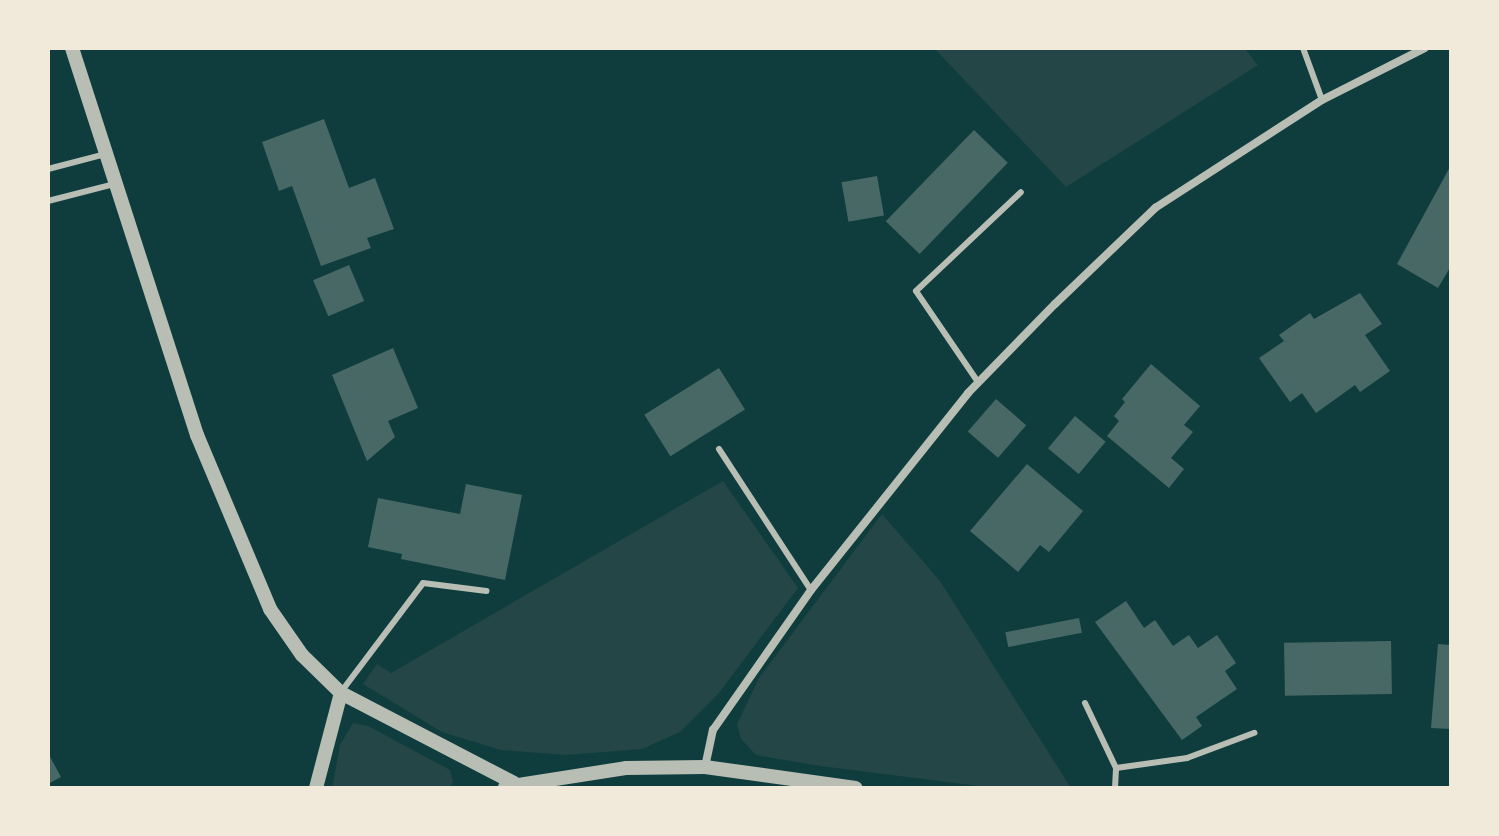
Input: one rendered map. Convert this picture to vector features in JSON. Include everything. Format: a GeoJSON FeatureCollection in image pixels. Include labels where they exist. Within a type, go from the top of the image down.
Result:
{"type":"FeatureCollection","features":[{"type":"Feature","properties":{"kind":"street"},"geometry":{"type":"LineString","coordinates":[[72,48],[197,435],[270,609],[302,655],[341,693],[508,786],[626,768],[705,767],[856,788]]}},
{"type":"Feature","properties":{"kind":"street"},"geometry":{"type":"LineString","coordinates":[[705,767],[713,730],[811,590],[978,382],[1155,208],[1322,100],[1425,48]]}},
{"type":"Feature","properties":{"kind":"street"},"geometry":{"type":"LineString","coordinates":[[316,788],[341,693]]}},
{"type":"Feature","properties":{"kind":"lane"},"geometry":{"type":"LineString","coordinates":[[1303,48],[1322,100]]}},
{"type":"Feature","properties":{"kind":"lane"},"geometry":{"type":"LineString","coordinates":[[48,169],[105,154]]}},
{"type":"Feature","properties":{"kind":"lane"},"geometry":{"type":"LineString","coordinates":[[48,201],[114,184]]}},
{"type":"Feature","properties":{"kind":"lane"},"geometry":{"type":"LineString","coordinates":[[978,382],[916,291],[1021,192]]}},
{"type":"Feature","properties":{"kind":"lane"},"geometry":{"type":"LineString","coordinates":[[719,449],[811,590]]}},
{"type":"Feature","properties":{"kind":"lane"},"geometry":{"type":"LineString","coordinates":[[341,693],[423,583],[486,591]]}},
{"type":"Feature","properties":{"kind":"lane"},"geometry":{"type":"LineString","coordinates":[[1085,703],[1116,768],[1115,788]]}},
{"type":"Feature","properties":{"kind":"lane"},"geometry":{"type":"LineString","coordinates":[[1116,768],[1187,758],[1254,733]]}},
{"type":"Feature","properties":{"kind":"shaded area"},"geometry":{"type":"Polygon","coordinates":[[[934,48],[1244,48],[1258,65],[1066,187],[934,48]]]}},
{"type":"Feature","properties":{"kind":"shaded area"},"geometry":{"type":"Polygon","coordinates":[[[723,481],[798,588],[718,694],[680,732],[642,749],[566,755],[501,750],[442,732],[363,684],[377,664],[391,673],[723,481]]]}},
{"type":"Feature","properties":{"kind":"shaded area"},"geometry":{"type":"Polygon","coordinates":[[[882,514],[940,581],[1071,788],[995,788],[820,766],[756,755],[741,739],[737,724],[759,678],[882,514]]]}},
{"type":"Feature","properties":{"kind":"shaded area"},"geometry":{"type":"Polygon","coordinates":[[[353,723],[368,726],[450,770],[453,782],[449,788],[332,788],[340,745],[353,723]]]}},
{"type":"Feature","properties":{"kind":"building"},"geometry":{"type":"Polygon","coordinates":[[[324,119],[349,188],[375,178],[394,229],[367,238],[371,248],[321,266],[292,186],[279,191],[262,142],[324,119]]]}},
{"type":"Feature","properties":{"kind":"building"},"geometry":{"type":"Polygon","coordinates":[[[974,130],[1008,163],[920,254],[886,221],[974,130]]]}},
{"type":"Feature","properties":{"kind":"building"},"geometry":{"type":"Polygon","coordinates":[[[1451,165],[1451,266],[1438,288],[1397,264],[1451,165]]]}},
{"type":"Feature","properties":{"kind":"building"},"geometry":{"type":"Polygon","coordinates":[[[877,176],[884,215],[848,222],[842,182],[877,176]]]}},
{"type":"Feature","properties":{"kind":"building"},"geometry":{"type":"Polygon","coordinates":[[[349,265],[364,301],[328,316],[313,280],[349,265]]]}},
{"type":"Feature","properties":{"kind":"building"},"geometry":{"type":"Polygon","coordinates":[[[1360,293],[1382,324],[1365,335],[1390,371],[1360,392],[1355,385],[1316,413],[1302,393],[1290,402],[1259,358],[1284,341],[1279,335],[1310,313],[1314,319],[1360,293]]]}},
{"type":"Feature","properties":{"kind":"building"},"geometry":{"type":"Polygon","coordinates":[[[393,348],[418,408],[388,421],[395,437],[367,461],[332,375],[393,348]]]}},
{"type":"Feature","properties":{"kind":"building"},"geometry":{"type":"Polygon","coordinates":[[[1151,364],[1200,406],[1184,425],[1193,432],[1171,458],[1184,469],[1169,488],[1107,436],[1119,421],[1114,416],[1125,402],[1122,399],[1151,364]]]}},
{"type":"Feature","properties":{"kind":"building"},"geometry":{"type":"Polygon","coordinates":[[[719,368],[745,410],[670,456],[644,415],[719,368]]]}},
{"type":"Feature","properties":{"kind":"building"},"geometry":{"type":"Polygon","coordinates":[[[996,399],[1026,425],[998,458],[968,431],[996,399]]]}},
{"type":"Feature","properties":{"kind":"building"},"geometry":{"type":"Polygon","coordinates":[[[1075,416],[1106,442],[1079,474],[1048,448],[1075,416]]]}},
{"type":"Feature","properties":{"kind":"building"},"geometry":{"type":"Polygon","coordinates":[[[1027,464],[1083,511],[1049,552],[1040,545],[1018,572],[970,531],[1027,464]]]}},
{"type":"Feature","properties":{"kind":"building"},"geometry":{"type":"Polygon","coordinates":[[[466,484],[522,495],[505,580],[401,559],[402,554],[368,547],[378,498],[460,514],[466,484]]]}},
{"type":"Feature","properties":{"kind":"building"},"geometry":{"type":"Polygon","coordinates":[[[1126,601],[1144,628],[1155,620],[1173,646],[1189,635],[1198,648],[1217,635],[1236,663],[1225,671],[1237,689],[1196,717],[1202,726],[1182,740],[1095,622],[1126,601]]]}},
{"type":"Feature","properties":{"kind":"building"},"geometry":{"type":"Polygon","coordinates":[[[1079,618],[1082,633],[1008,647],[1005,632],[1079,618]]]}},
{"type":"Feature","properties":{"kind":"building"},"geometry":{"type":"Polygon","coordinates":[[[1391,641],[1392,694],[1285,696],[1284,643],[1391,641]]]}},
{"type":"Feature","properties":{"kind":"building"},"geometry":{"type":"Polygon","coordinates":[[[1438,644],[1451,645],[1451,729],[1431,728],[1438,644]]]}},
{"type":"Feature","properties":{"kind":"building"},"geometry":{"type":"Polygon","coordinates":[[[48,753],[61,777],[48,784],[48,753]]]}}]}
